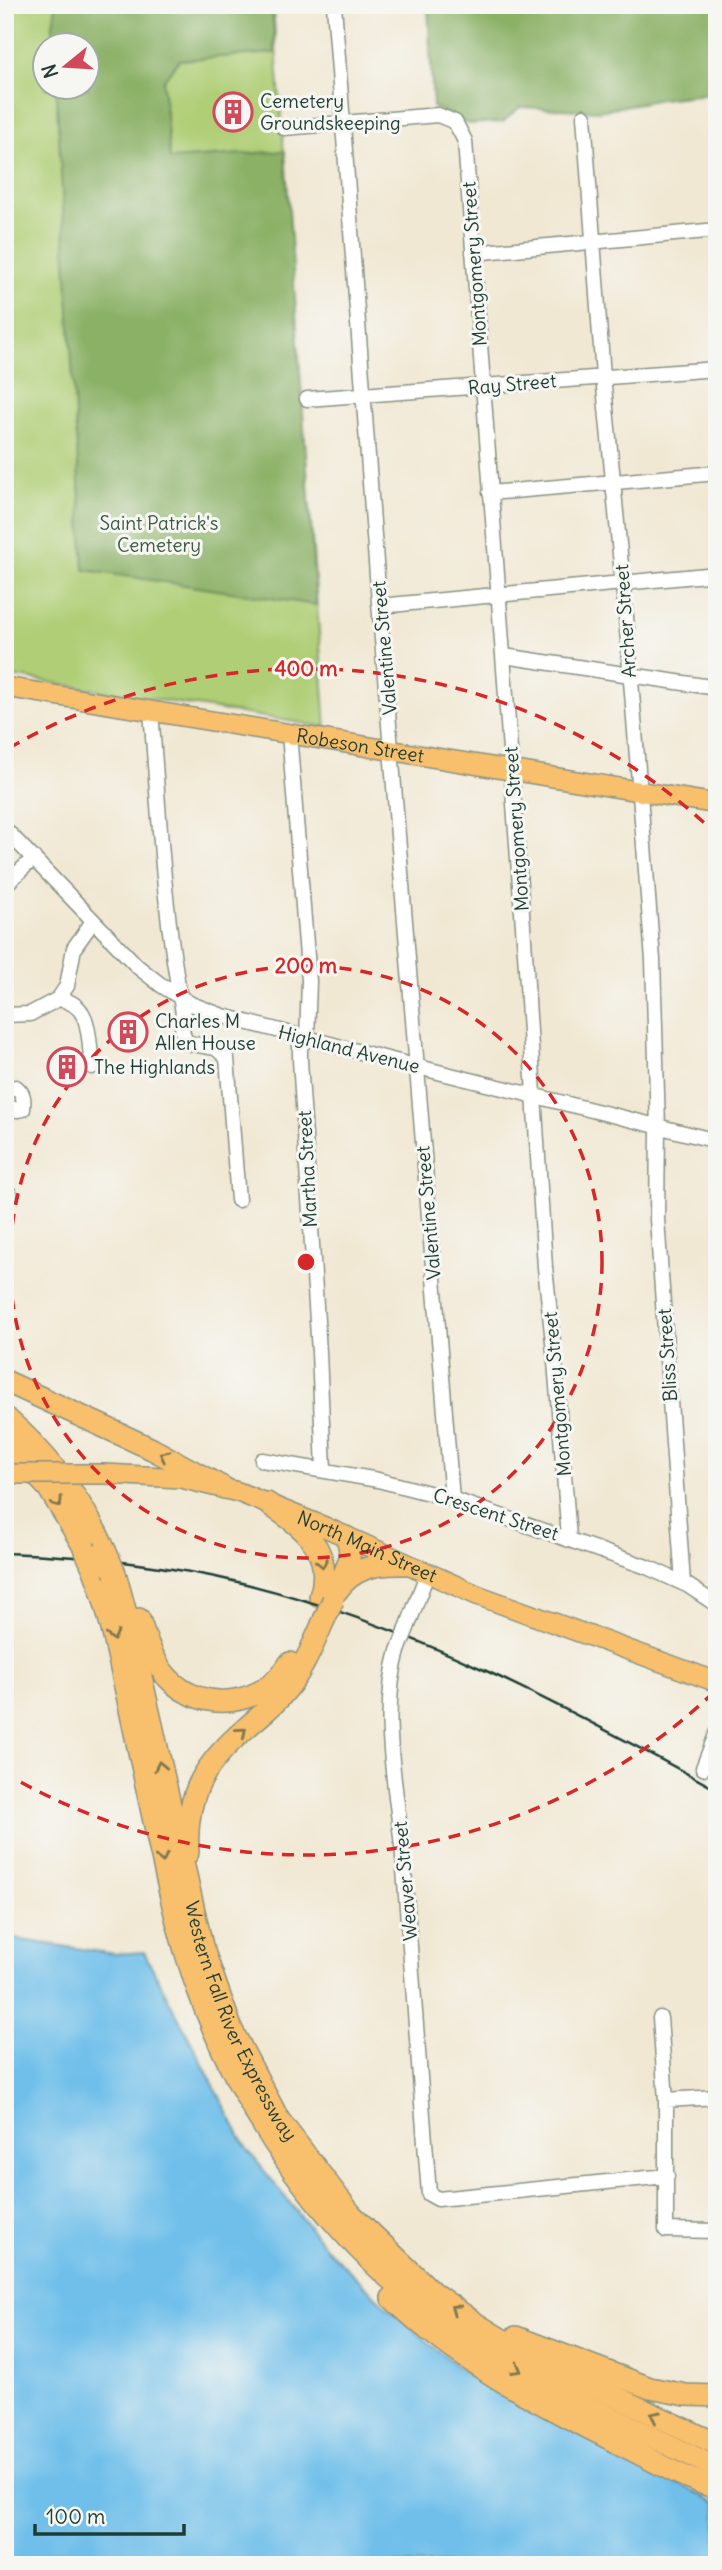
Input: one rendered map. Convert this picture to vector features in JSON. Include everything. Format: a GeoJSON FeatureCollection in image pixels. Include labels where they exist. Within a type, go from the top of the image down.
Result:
{"type":"FeatureCollection","features":[{"type":"Feature","properties":{"kind":"highway"},"geometry":{"type":"LineString","coordinates":[[5,1381],[152,1449],[224,1488]]}},
{"type":"Feature","properties":{"kind":"highway"},"geometry":{"type":"LineString","coordinates":[[5,1417],[42,1452],[102,1529],[106,1561],[160,1668],[181,1688],[206,1699],[222,1702],[240,1700],[257,1694],[274,1683],[291,1661],[325,1605],[351,1556],[346,1537]]}},
{"type":"Feature","properties":{"kind":"highway","name":"Western Fall River Expressway"},"geometry":{"type":"LineString","coordinates":[[5,1441],[49,1489],[106,1561],[130,1628],[197,1928],[212,1979],[239,2047],[290,2136],[351,2214],[432,2292],[488,2332],[551,2368],[717,2444]]}},
{"type":"Feature","properties":{"kind":"highway"},"geometry":{"type":"LineString","coordinates":[[197,1928],[188,1839],[191,1805],[198,1783],[216,1754],[289,1687],[303,1667],[325,1605],[325,1572],[318,1548],[299,1526],[267,1503]]}},
{"type":"Feature","properties":{"kind":"highway","name":"Western Fall River Expressway"},"geometry":{"type":"LineString","coordinates":[[106,1561],[110,1619],[176,1919],[197,1989],[217,2039],[241,2089],[270,2137],[300,2181],[335,2224],[373,2264],[414,2300],[458,2333],[521,2371],[717,2468]]}},
{"type":"Feature","properties":{"kind":"highway"},"geometry":{"type":"LineString","coordinates":[[325,1605],[348,1578],[361,1570],[385,1564],[404,1564]]}},
{"type":"Feature","properties":{"kind":"highway"},"geometry":{"type":"LineString","coordinates":[[300,2181],[367,2271],[393,2299],[464,2359],[505,2384],[635,2451],[717,2488]]}},
{"type":"Feature","properties":{"kind":"highway"},"geometry":{"type":"LineString","coordinates":[[488,2332],[526,2339],[650,2388],[686,2395],[717,2396]]}},
{"type":"Feature","properties":{"kind":"main road","name":"Robeson Street"},"geometry":{"type":"LineString","coordinates":[[5,687],[717,804]]}},
{"type":"Feature","properties":{"kind":"main road","name":"North Main Street"},"geometry":{"type":"LineString","coordinates":[[5,1474],[166,1476],[224,1488],[267,1503],[477,1595],[717,1682]]}},
{"type":"Feature","properties":{"kind":"street","name":"Valentine Street"},"geometry":{"type":"LineString","coordinates":[[334,5],[452,1499]]}},
{"type":"Feature","properties":{"kind":"street","name":"Montgomery Street"},"geometry":{"type":"LineString","coordinates":[[343,124],[426,115],[444,117],[455,122],[465,141],[504,656],[545,1268],[569,1538]]}},
{"type":"Feature","properties":{"kind":"street","name":"Archer Street"},"geometry":{"type":"LineString","coordinates":[[584,116],[603,376],[623,582],[653,960],[658,1127]]}},
{"type":"Feature","properties":{"kind":"street"},"geometry":{"type":"LineString","coordinates":[[284,128],[343,124]]}},
{"type":"Feature","properties":{"kind":"street"},"geometry":{"type":"LineString","coordinates":[[473,253],[717,230]]}},
{"type":"Feature","properties":{"kind":"street","name":"Ray Street"},"geometry":{"type":"LineString","coordinates":[[307,400],[717,369]]}},
{"type":"Feature","properties":{"kind":"street"},"geometry":{"type":"LineString","coordinates":[[490,493],[717,473]]}},
{"type":"Feature","properties":{"kind":"street"},"geometry":{"type":"LineString","coordinates":[[380,606],[717,574]]}},
{"type":"Feature","properties":{"kind":"street"},"geometry":{"type":"LineString","coordinates":[[504,656],[717,688]]}},
{"type":"Feature","properties":{"kind":"street"},"geometry":{"type":"LineString","coordinates":[[151,711],[168,929],[183,1013],[181,1032],[187,1043],[216,1048],[227,1058],[238,1199]]}},
{"type":"Feature","properties":{"kind":"street","name":"Martha Street"},"geometry":{"type":"LineString","coordinates":[[289,733],[309,981],[307,1039],[300,1046],[300,1060],[324,1470]]}},
{"type":"Feature","properties":{"kind":"street","name":"Highland Avenue"},"geometry":{"type":"LineString","coordinates":[[5,829],[138,967],[180,997],[223,1016],[717,1141]]}},
{"type":"Feature","properties":{"kind":"street"},"geometry":{"type":"LineString","coordinates":[[5,885],[34,858]]}},
{"type":"Feature","properties":{"kind":"street"},"geometry":{"type":"LineString","coordinates":[[5,1015],[30,1014],[58,999],[67,986],[74,948],[93,921]]}},
{"type":"Feature","properties":{"kind":"street"},"geometry":{"type":"LineString","coordinates":[[58,999],[73,1003],[85,1015],[92,1067]]}},
{"type":"Feature","properties":{"kind":"street"},"geometry":{"type":"LineString","coordinates":[[5,1090],[16,1087],[22,1092],[24,1100],[23,1108],[17,1110],[5,1106]]}},
{"type":"Feature","properties":{"kind":"street","name":"Bliss Street"},"geometry":{"type":"LineString","coordinates":[[658,1127],[657,1219],[683,1583]]}},
{"type":"Feature","properties":{"kind":"street","name":"Crescent Street"},"geometry":{"type":"LineString","coordinates":[[262,1460],[388,1482],[452,1499],[647,1567],[683,1583],[717,1605]]}},
{"type":"Feature","properties":{"kind":"street","name":"Weaver Street"},"geometry":{"type":"LineString","coordinates":[[427,1574],[398,1651],[389,1695],[429,2194],[438,2199],[667,2176]]}},
{"type":"Feature","properties":{"kind":"street"},"geometry":{"type":"LineString","coordinates":[[703,1768],[717,1732]]}},
{"type":"Feature","properties":{"kind":"street"},"geometry":{"type":"LineString","coordinates":[[660,2018],[666,2100],[666,2230],[717,2231]]}},
{"type":"Feature","properties":{"kind":"street"},"geometry":{"type":"LineString","coordinates":[[666,2100],[717,2097]]}},
{"type":"Feature","properties":{"kind":"green space","name":"Saint Patrick's Cemetery"},"geometry":{"type":"Polygon","coordinates":[[[5,5],[273,5],[326,727],[5,675],[5,5]]]}},
{"type":"Feature","properties":{"kind":"green space"},"geometry":{"type":"Polygon","coordinates":[[[56,5],[272,5],[275,53],[179,60],[163,81],[170,159],[285,151],[316,605],[84,570],[57,102],[102,102],[102,32],[53,32],[56,5]]]}},
{"type":"Feature","properties":{"kind":"green space"},"geometry":{"type":"Polygon","coordinates":[[[428,5],[717,5],[717,96],[707,94],[661,99],[599,111],[520,107],[503,122],[468,124],[433,107],[428,5]]]}},
{"type":"Feature","properties":{"kind":"water"},"geometry":{"type":"Polygon","coordinates":[[[5,1939],[115,1954],[144,1952],[247,2149],[325,2247],[387,2307],[471,2378],[717,2503],[717,2565],[5,2565],[5,1939]]]}},
{"type":"Feature","properties":{"kind":"railway"},"geometry":{"type":"LineString","coordinates":[[5,1553],[65,1556],[154,1566],[213,1576],[304,1600],[366,1621],[486,1671],[603,1728],[717,1790]]}},
{"type":"Feature","properties":{"kind":"place","name":"Cemetery Groundskeeping"},"geometry":{"type":"Point","coordinates":[233,112]}},
{"type":"Feature","properties":{"kind":"place","name":"Charles M Allen House"},"geometry":{"type":"Point","coordinates":[128,1032]}},
{"type":"Feature","properties":{"kind":"place","name":"The Highlands"},"geometry":{"type":"Point","coordinates":[67,1067]}}]}
